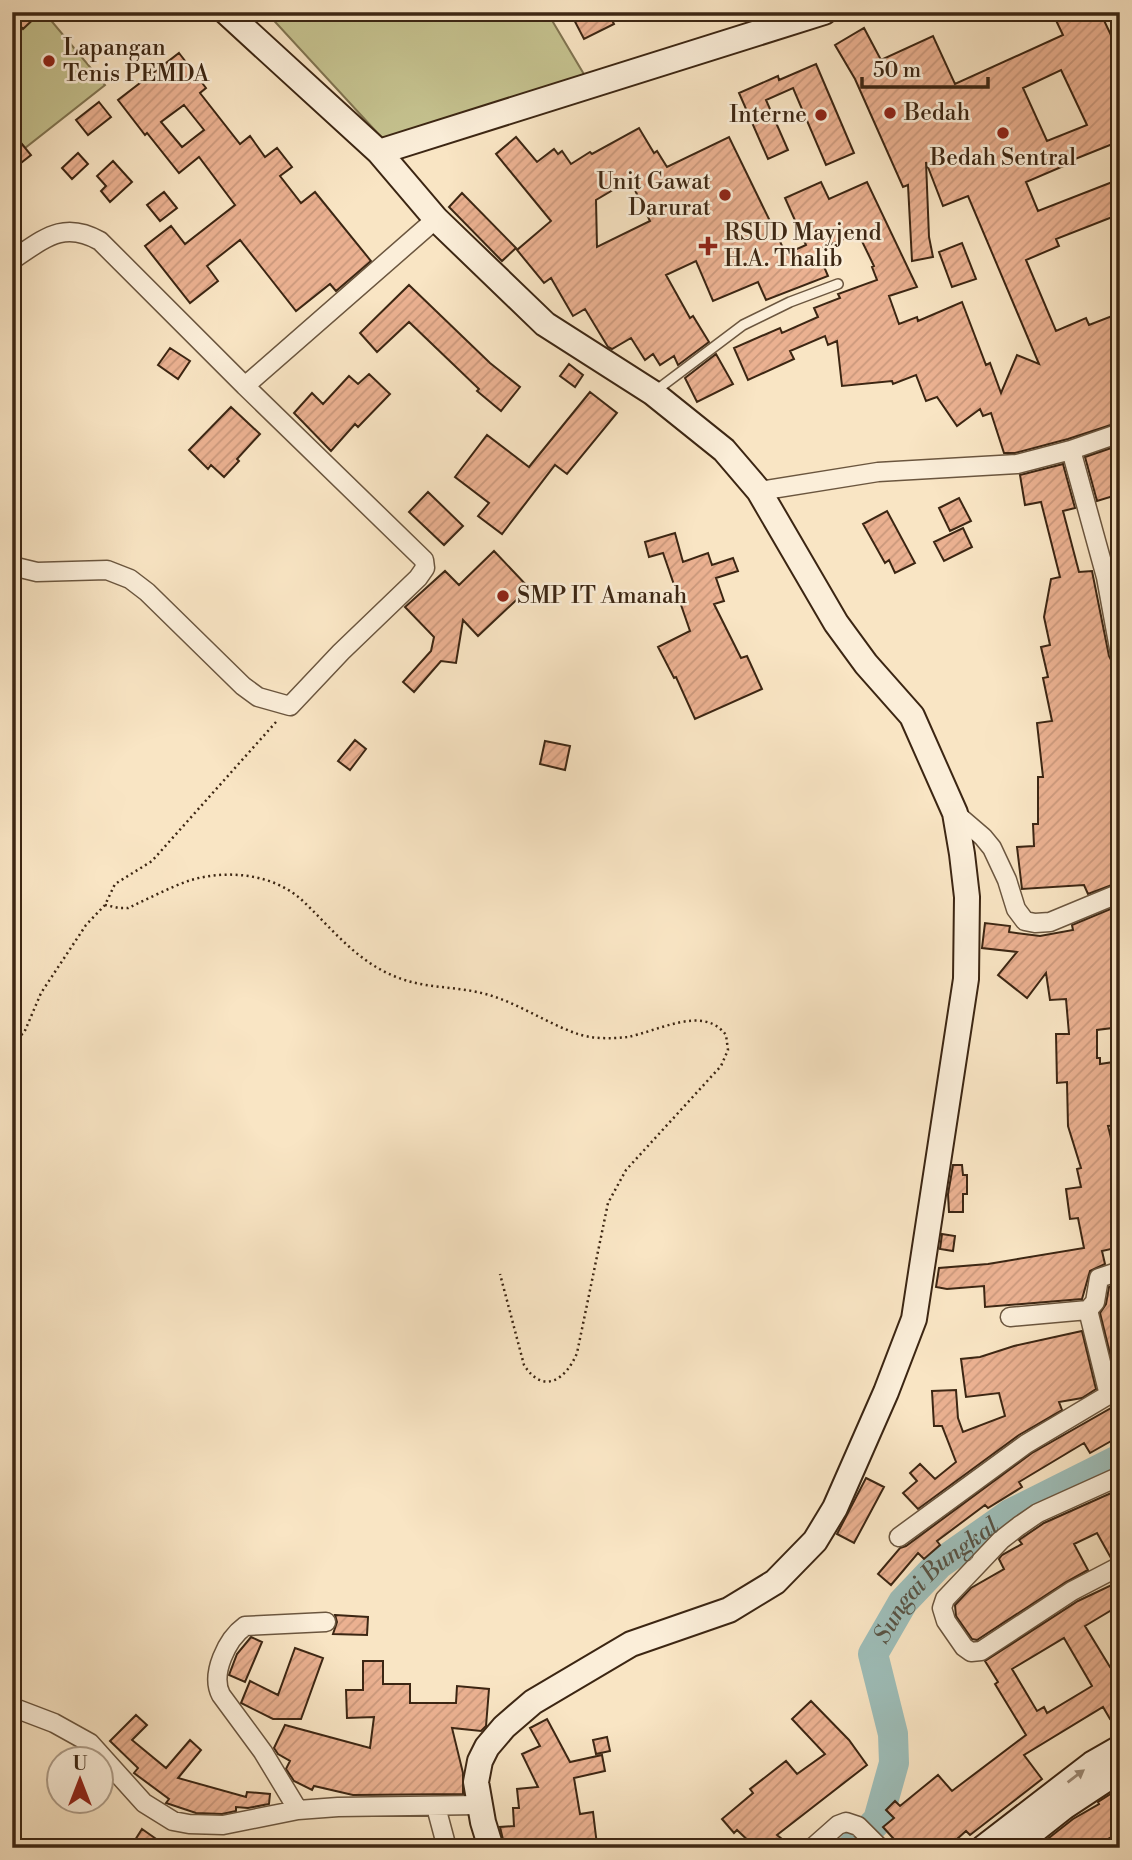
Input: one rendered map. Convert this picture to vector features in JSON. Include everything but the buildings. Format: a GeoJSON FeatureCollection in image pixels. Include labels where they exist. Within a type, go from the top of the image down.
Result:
{"type":"FeatureCollection","features":[{"type":"Feature","properties":{"kind":"main road"},"geometry":{"type":"LineString","coordinates":[[226,12],[379,152],[436,219],[545,324],[653,393],[724,450],[759,491],[836,622],[866,664],[912,716],[955,813],[967,897],[966,979],[914,1319],[887,1392],[835,1508],[807,1549],[775,1582],[750,1599],[711,1617],[631,1644],[518,1714],[487,1747],[480,1760],[476,1782],[491,1848]]}},
{"type":"Feature","properties":{"kind":"main road"},"geometry":{"type":"LineString","coordinates":[[379,152],[785,18],[824,12]]}},
{"type":"Feature","properties":{"kind":"main road"},"geometry":{"type":"LineString","coordinates":[[983,1848],[1093,1764],[1120,1748]]}},
{"type":"Feature","properties":{"kind":"main road"},"geometry":{"type":"LineString","coordinates":[[1012,1848],[1064,1807],[1120,1770]]}},
{"type":"Feature","properties":{"kind":"street"},"geometry":{"type":"LineString","coordinates":[[245,386],[436,219]]}},
{"type":"Feature","properties":{"kind":"street"},"geometry":{"type":"LineString","coordinates":[[12,260],[62,231],[86,233],[100,241],[424,560],[425,568],[290,706],[258,697],[243,686],[147,592],[130,579],[107,570],[37,572],[12,566]]}},
{"type":"Feature","properties":{"kind":"street"},"geometry":{"type":"LineString","coordinates":[[759,491],[878,472],[1017,464],[1071,450],[1120,433]]}},
{"type":"Feature","properties":{"kind":"street"},"geometry":{"type":"LineString","coordinates":[[1071,450],[1106,578],[1120,654]]}},
{"type":"Feature","properties":{"kind":"street"},"geometry":{"type":"LineString","coordinates":[[955,813],[983,836],[992,848],[1016,908],[1025,921],[1051,922],[1120,893]]}},
{"type":"Feature","properties":{"kind":"street"},"geometry":{"type":"LineString","coordinates":[[1010,1317],[1088,1310],[1095,1302],[1099,1278],[1120,1270]]}},
{"type":"Feature","properties":{"kind":"street"},"geometry":{"type":"LineString","coordinates":[[899,1537],[1026,1444],[1115,1392],[1088,1310]]}},
{"type":"Feature","properties":{"kind":"street"},"geometry":{"type":"LineString","coordinates":[[1120,1476],[1038,1513],[1010,1533],[944,1599],[943,1614],[967,1650],[981,1651],[1072,1591],[1120,1566]]}},
{"type":"Feature","properties":{"kind":"street"},"geometry":{"type":"LineString","coordinates":[[298,1810],[263,1752],[221,1695],[217,1685],[217,1673],[235,1635],[245,1626],[326,1622]]}},
{"type":"Feature","properties":{"kind":"street"},"geometry":{"type":"LineString","coordinates":[[12,1707],[54,1723],[90,1744],[144,1803],[173,1821],[223,1825],[298,1810],[373,1805],[436,1807],[479,1804]]}},
{"type":"Feature","properties":{"kind":"street"},"geometry":{"type":"LineString","coordinates":[[436,1807],[447,1848]]}},
{"type":"Feature","properties":{"kind":"street"},"geometry":{"type":"LineString","coordinates":[[812,1848],[841,1822],[858,1826],[878,1845]]}},
{"type":"Feature","properties":{"kind":"lane"},"geometry":{"type":"LineString","coordinates":[[653,393],[743,325],[790,302],[838,284]]}},
{"type":"Feature","properties":{"kind":"path"},"geometry":{"type":"LineString","coordinates":[[1115,30],[1120,40]]}},
{"type":"Feature","properties":{"kind":"path"},"geometry":{"type":"LineString","coordinates":[[12,1041],[24,1033],[41,993],[86,925],[105,905],[115,884],[152,861],[290,706]]}},
{"type":"Feature","properties":{"kind":"path"},"geometry":{"type":"LineString","coordinates":[[105,905],[128,908],[190,880],[208,876],[238,874],[256,877],[291,891],[354,952],[374,967],[396,977],[420,984],[478,992],[517,1006],[577,1034],[598,1038],[627,1037],[697,1021],[708,1021],[722,1029],[728,1041],[726,1058],[721,1066],[626,1170],[608,1203],[577,1353],[571,1368],[560,1378],[538,1380],[524,1365],[500,1274]]}},
{"type":"Feature","properties":{"kind":"shaded area","name":"Lapangan Tenis PEMDA"},"geometry":{"type":"Polygon","coordinates":[[[44,12],[105,85],[25,148],[12,132],[12,37],[44,12]]]}},
{"type":"Feature","properties":{"kind":"shaded area"},"geometry":{"type":"Polygon","coordinates":[[[266,12],[547,12],[585,76],[383,139],[266,12]]]}},
{"type":"Feature","properties":{"kind":"waterway","name":"Sungai Bungkal"},"geometry":{"type":"LineString","coordinates":[[851,1848],[878,1820],[894,1763],[893,1734],[873,1654],[903,1602],[939,1564],[1010,1514],[1120,1459]]}},
{"type":"Feature","properties":{"kind":"place","name":"Lapangan Tenis PEMDA"},"geometry":{"type":"Point","coordinates":[49,61]}},
{"type":"Feature","properties":{"kind":"place","name":"Bedah"},"geometry":{"type":"Point","coordinates":[890,113]}},
{"type":"Feature","properties":{"kind":"place","name":"Interne"},"geometry":{"type":"Point","coordinates":[821,115]}},
{"type":"Feature","properties":{"kind":"place","name":"Bedah Sentral"},"geometry":{"type":"Point","coordinates":[1003,133]}},
{"type":"Feature","properties":{"kind":"place","name":"Unit Gawat Darurat"},"geometry":{"type":"Point","coordinates":[725,195]}},
{"type":"Feature","properties":{"kind":"place","name":"RSUD Mayjend H.A. Thalib"},"geometry":{"type":"Point","coordinates":[708,246]}},
{"type":"Feature","properties":{"kind":"place","name":"SMP IT Amanah"},"geometry":{"type":"Point","coordinates":[503,596]}}]}
